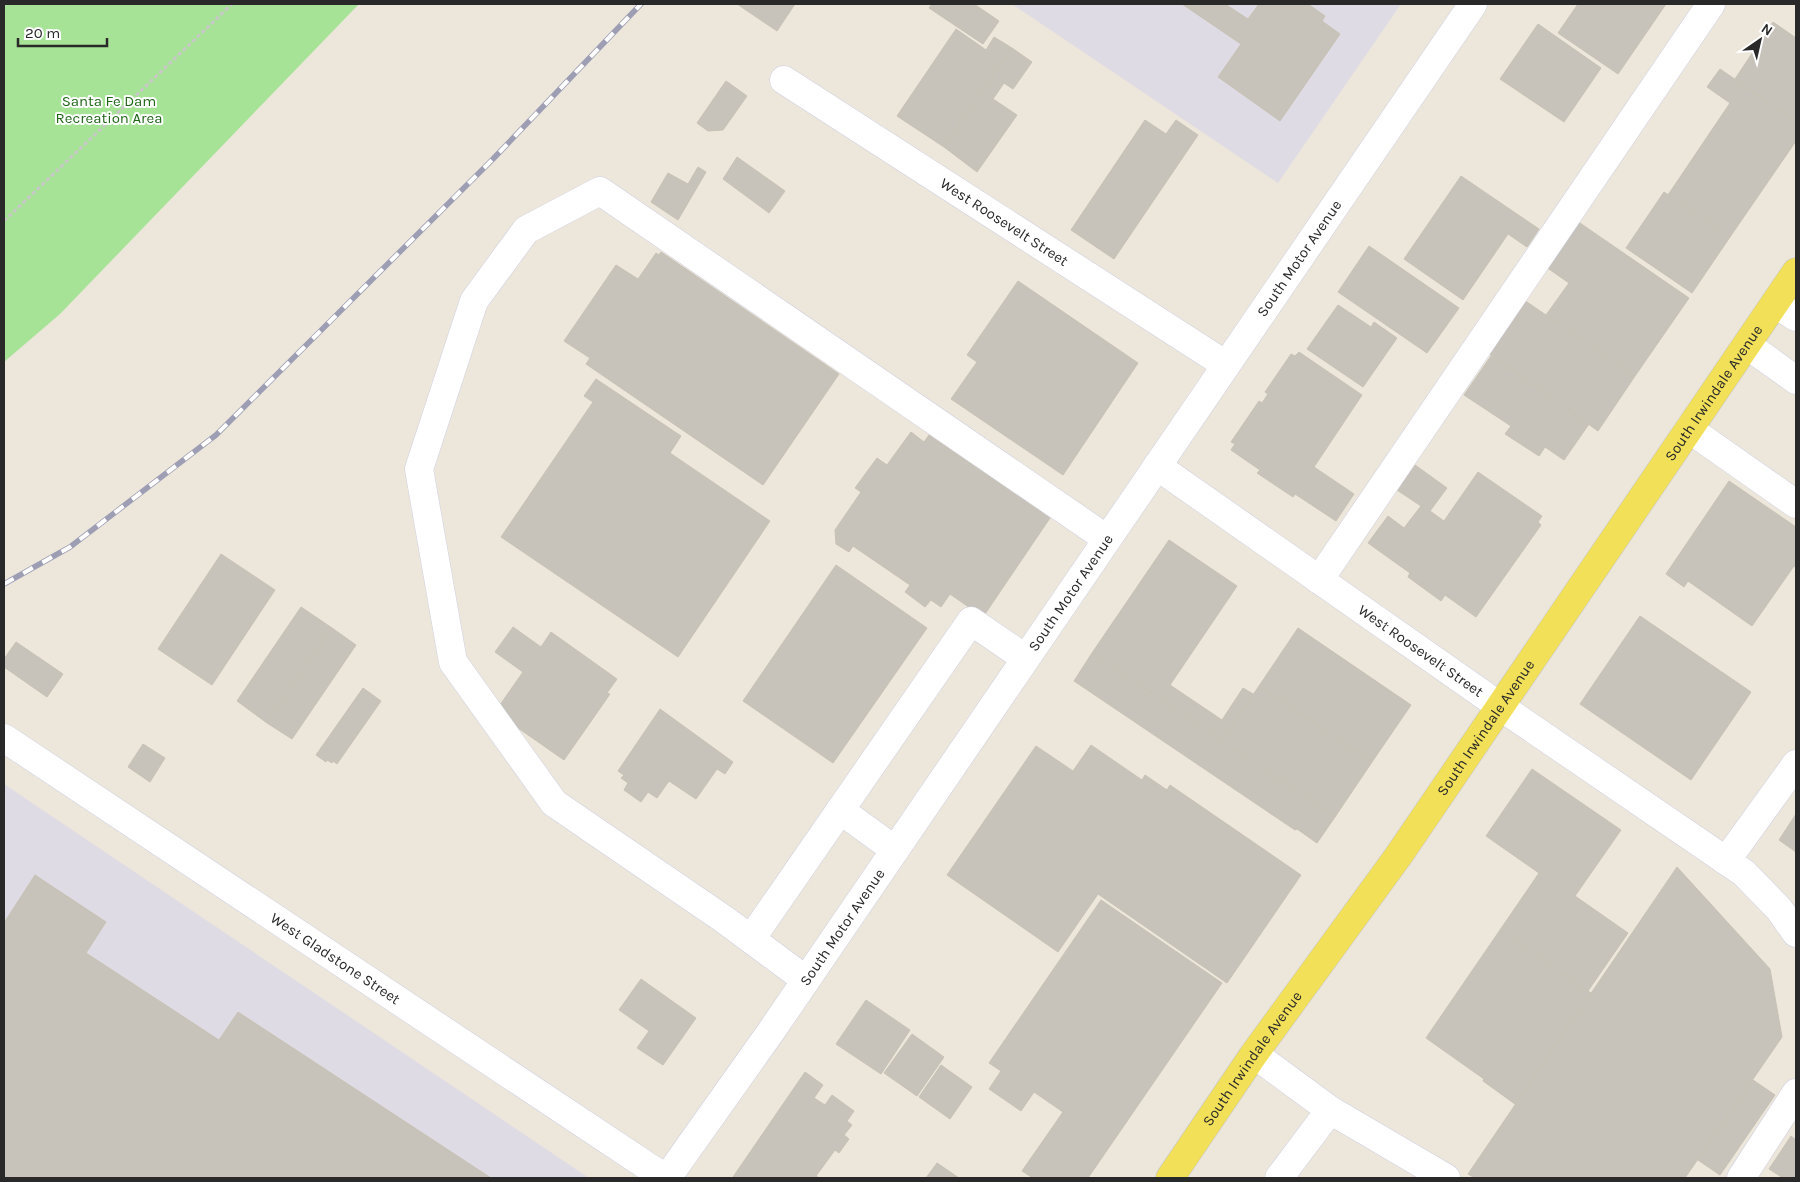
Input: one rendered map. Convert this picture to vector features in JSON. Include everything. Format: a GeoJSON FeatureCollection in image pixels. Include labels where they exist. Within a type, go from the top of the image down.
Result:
{"type":"FeatureCollection","features":[{"type":"Feature","properties":{"kind":"main road","name":"South Irwindale Avenue"},"geometry":{"type":"LineString","coordinates":[[1170,1178],[1254,1054],[1399,855],[1746,345],[1785,311],[1796,272]]}},
{"type":"Feature","properties":{"kind":"street","name":"South Motor Avenue"},"geometry":{"type":"LineString","coordinates":[[666,1178],[806,980],[1472,4]]}},
{"type":"Feature","properties":{"kind":"street"},"geometry":{"type":"LineString","coordinates":[[1319,580],[1711,4]]}},
{"type":"Feature","properties":{"kind":"street","name":"West Roosevelt Street"},"geometry":{"type":"LineString","coordinates":[[784,80],[1226,365]]}},
{"type":"Feature","properties":{"kind":"street"},"geometry":{"type":"LineString","coordinates":[[806,980],[725,920],[554,803],[453,662],[419,469],[474,301],[526,230],[600,191],[1107,539]]}},
{"type":"Feature","properties":{"kind":"street"},"geometry":{"type":"LineString","coordinates":[[1746,345],[1796,380]]}},
{"type":"Feature","properties":{"kind":"street"},"geometry":{"type":"LineString","coordinates":[[1689,429],[1796,504]]}},
{"type":"Feature","properties":{"kind":"street","name":"West Roosevelt Street"},"geometry":{"type":"LineString","coordinates":[[1157,466],[1501,707],[1744,873],[1787,909],[1796,933]]}},
{"type":"Feature","properties":{"kind":"street"},"geometry":{"type":"LineString","coordinates":[[751,939],[970,621],[1025,658]]}},
{"type":"Feature","properties":{"kind":"street","name":"West Gladstone Street"},"geometry":{"type":"LineString","coordinates":[[4,738],[666,1178]]}},
{"type":"Feature","properties":{"kind":"street"},"geometry":{"type":"LineString","coordinates":[[1726,861],[1796,764]]}},
{"type":"Feature","properties":{"kind":"street"},"geometry":{"type":"LineString","coordinates":[[840,810],[895,850]]}},
{"type":"Feature","properties":{"kind":"street"},"geometry":{"type":"LineString","coordinates":[[1254,1054],[1330,1110],[1446,1178]]}},
{"type":"Feature","properties":{"kind":"street"},"geometry":{"type":"LineString","coordinates":[[1741,1178],[1796,1093]]}},
{"type":"Feature","properties":{"kind":"street"},"geometry":{"type":"LineString","coordinates":[[1279,1178],[1330,1110]]}},
{"type":"Feature","properties":{"kind":"path"},"geometry":{"type":"LineString","coordinates":[[4,221],[232,4]]}},
{"type":"Feature","properties":{"kind":"shaded area"},"geometry":{"type":"Polygon","coordinates":[[[1012,4],[1401,4],[1278,183],[1012,4]]]}},
{"type":"Feature","properties":{"kind":"shaded area"},"geometry":{"type":"Polygon","coordinates":[[[4,784],[589,1178],[4,1178],[4,784]]]}},
{"type":"Feature","properties":{"kind":"green space","name":"Santa Fe Dam Recreation Area"},"geometry":{"type":"Polygon","coordinates":[[[4,4],[359,4],[60,314],[4,362],[4,4]]]}},
{"type":"Feature","properties":{"kind":"building"},"geometry":{"type":"Polygon","coordinates":[[[737,4],[795,4],[777,31],[737,4]]]}},
{"type":"Feature","properties":{"kind":"building"},"geometry":{"type":"Polygon","coordinates":[[[932,4],[974,4],[999,21],[983,44],[929,8],[932,4]]]}},
{"type":"Feature","properties":{"kind":"building"},"geometry":{"type":"Polygon","coordinates":[[[1182,4],[1225,4],[1248,19],[1259,4],[1308,4],[1325,16],[1322,21],[1340,34],[1280,121],[1218,77],[1241,44],[1182,4]]]}},
{"type":"Feature","properties":{"kind":"building"},"geometry":{"type":"Polygon","coordinates":[[[1578,4],[1666,4],[1618,74],[1558,33],[1578,4]]]}},
{"type":"Feature","properties":{"kind":"building"},"geometry":{"type":"Polygon","coordinates":[[[1773,22],[1796,38],[1796,121],[1735,79],[1773,22]]]}},
{"type":"Feature","properties":{"kind":"building"},"geometry":{"type":"Polygon","coordinates":[[[1538,24],[1601,68],[1564,122],[1500,79],[1538,24]]]}},
{"type":"Feature","properties":{"kind":"building"},"geometry":{"type":"Polygon","coordinates":[[[956,29],[986,50],[994,37],[1012,48],[944,147],[897,116],[956,29]]]}},
{"type":"Feature","properties":{"kind":"building"},"geometry":{"type":"Polygon","coordinates":[[[1012,48],[1032,62],[1013,89],[1004,83],[993,99],[1017,115],[977,172],[944,147],[1012,48]]]}},
{"type":"Feature","properties":{"kind":"building"},"geometry":{"type":"Polygon","coordinates":[[[1720,69],[1796,121],[1796,141],[1730,237],[1668,195],[1730,103],[1707,87],[1720,69]]]}},
{"type":"Feature","properties":{"kind":"building"},"geometry":{"type":"Polygon","coordinates":[[[726,81],[747,96],[723,130],[708,131],[697,123],[726,81]]]}},
{"type":"Feature","properties":{"kind":"building"},"geometry":{"type":"Polygon","coordinates":[[[1145,120],[1166,134],[1176,120],[1198,135],[1114,259],[1071,230],[1145,120]]]}},
{"type":"Feature","properties":{"kind":"building"},"geometry":{"type":"Polygon","coordinates":[[[737,157],[785,191],[769,213],[723,179],[737,157]]]}},
{"type":"Feature","properties":{"kind":"building"},"geometry":{"type":"Polygon","coordinates":[[[698,167],[706,172],[678,220],[651,202],[668,173],[688,184],[698,167]]]}},
{"type":"Feature","properties":{"kind":"building"},"geometry":{"type":"Polygon","coordinates":[[[1461,176],[1539,229],[1527,247],[1508,234],[1463,300],[1404,259],[1461,176]]]}},
{"type":"Feature","properties":{"kind":"building"},"geometry":{"type":"Polygon","coordinates":[[[1664,192],[1730,237],[1692,293],[1626,248],[1664,192]]]}},
{"type":"Feature","properties":{"kind":"building"},"geometry":{"type":"Polygon","coordinates":[[[1577,221],[1689,298],[1635,376],[1546,315],[1569,283],[1546,267],[1577,221]]]}},
{"type":"Feature","properties":{"kind":"building"},"geometry":{"type":"Polygon","coordinates":[[[1369,246],[1459,308],[1427,353],[1338,292],[1369,246]]]}},
{"type":"Feature","properties":{"kind":"building"},"geometry":{"type":"Polygon","coordinates":[[[661,252],[839,374],[763,485],[586,364],[590,358],[564,341],[616,265],[638,279],[656,253],[659,255],[661,252]]]}},
{"type":"Feature","properties":{"kind":"building"},"geometry":{"type":"Polygon","coordinates":[[[1018,281],[1138,363],[1063,475],[951,399],[977,362],[967,355],[1018,281]]]}},
{"type":"Feature","properties":{"kind":"building"},"geometry":{"type":"Polygon","coordinates":[[[1524,300],[1635,376],[1598,431],[1488,353],[1524,300]]]}},
{"type":"Feature","properties":{"kind":"building"},"geometry":{"type":"Polygon","coordinates":[[[1338,305],[1371,327],[1374,322],[1397,338],[1363,387],[1307,349],[1338,305]]]}},
{"type":"Feature","properties":{"kind":"building"},"geometry":{"type":"Polygon","coordinates":[[[1299,352],[1362,395],[1314,467],[1354,494],[1336,521],[1295,494],[1293,497],[1257,473],[1260,470],[1231,450],[1235,444],[1231,442],[1259,401],[1262,403],[1268,394],[1265,392],[1291,354],[1295,356],[1299,352]]]}},
{"type":"Feature","properties":{"kind":"building"},"geometry":{"type":"Polygon","coordinates":[[[1491,356],[1589,424],[1564,460],[1545,447],[1539,456],[1505,434],[1511,426],[1464,395],[1491,356]]]}},
{"type":"Feature","properties":{"kind":"building"},"geometry":{"type":"Polygon","coordinates":[[[596,379],[681,436],[670,453],[770,521],[678,657],[501,537],[593,402],[584,396],[596,379]]]}},
{"type":"Feature","properties":{"kind":"building"},"geometry":{"type":"Polygon","coordinates":[[[911,432],[924,442],[929,435],[1050,518],[983,617],[950,594],[941,607],[931,600],[925,607],[905,592],[910,585],[853,546],[849,552],[836,544],[835,530],[861,492],[855,488],[877,458],[887,465],[911,432]]]}},
{"type":"Feature","properties":{"kind":"building"},"geometry":{"type":"Polygon","coordinates":[[[1415,465],[1447,488],[1430,511],[1444,521],[1478,472],[1542,516],[1538,522],[1541,525],[1476,617],[1445,595],[1441,601],[1408,577],[1410,573],[1368,543],[1388,516],[1404,528],[1421,506],[1397,490],[1415,465]]]}},
{"type":"Feature","properties":{"kind":"building"},"geometry":{"type":"Polygon","coordinates":[[[1729,481],[1796,527],[1796,567],[1794,566],[1752,626],[1688,581],[1684,587],[1666,574],[1729,481]]]}},
{"type":"Feature","properties":{"kind":"building"},"geometry":{"type":"Polygon","coordinates":[[[1169,540],[1237,586],[1170,685],[1222,720],[1243,688],[1253,694],[1222,741],[1092,653],[1169,540]]]}},
{"type":"Feature","properties":{"kind":"building"},"geometry":{"type":"Polygon","coordinates":[[[221,554],[275,590],[212,685],[158,649],[221,554]]]}},
{"type":"Feature","properties":{"kind":"building"},"geometry":{"type":"Polygon","coordinates":[[[836,565],[927,628],[833,763],[743,701],[836,565]]]}},
{"type":"Feature","properties":{"kind":"building"},"geometry":{"type":"Polygon","coordinates":[[[301,607],[332,628],[267,723],[237,701],[301,607]]]}},
{"type":"Feature","properties":{"kind":"building"},"geometry":{"type":"Polygon","coordinates":[[[1640,616],[1751,692],[1691,780],[1580,704],[1640,616]]]}},
{"type":"Feature","properties":{"kind":"building"},"geometry":{"type":"Polygon","coordinates":[[[513,627],[541,647],[551,632],[617,679],[607,693],[610,694],[564,760],[495,712],[523,672],[495,652],[513,627]]]}},
{"type":"Feature","properties":{"kind":"building"},"geometry":{"type":"Polygon","coordinates":[[[332,628],[356,645],[292,739],[267,723],[332,628]]]}},
{"type":"Feature","properties":{"kind":"building"},"geometry":{"type":"Polygon","coordinates":[[[1298,628],[1411,705],[1372,762],[1259,686],[1298,628]]]}},
{"type":"Feature","properties":{"kind":"building"},"geometry":{"type":"Polygon","coordinates":[[[16,642],[63,674],[47,697],[4,667],[4,659],[16,642]]]}},
{"type":"Feature","properties":{"kind":"building"},"geometry":{"type":"Polygon","coordinates":[[[1092,653],[1335,817],[1317,843],[1074,681],[1092,653]]]}},
{"type":"Feature","properties":{"kind":"building"},"geometry":{"type":"Polygon","coordinates":[[[1259,686],[1372,762],[1335,817],[1222,741],[1259,686]]]}},
{"type":"Feature","properties":{"kind":"building"},"geometry":{"type":"Polygon","coordinates":[[[363,688],[381,701],[337,764],[333,761],[332,763],[327,760],[326,762],[316,755],[363,688]]]}},
{"type":"Feature","properties":{"kind":"building"},"geometry":{"type":"Polygon","coordinates":[[[660,709],[733,762],[725,774],[717,769],[696,799],[669,781],[657,798],[648,792],[641,802],[624,790],[628,783],[621,778],[624,775],[618,771],[660,709]]]}},
{"type":"Feature","properties":{"kind":"building"},"geometry":{"type":"Polygon","coordinates":[[[143,744],[165,758],[150,782],[128,767],[143,744]]]}},
{"type":"Feature","properties":{"kind":"building"},"geometry":{"type":"Polygon","coordinates":[[[1091,745],[1142,780],[1145,775],[1167,790],[1170,785],[1301,875],[1227,983],[1098,894],[1058,952],[947,875],[1036,746],[1073,771],[1091,745]]]}},
{"type":"Feature","properties":{"kind":"building"},"geometry":{"type":"Polygon","coordinates":[[[1532,769],[1621,830],[1575,896],[1628,933],[1588,991],[1500,930],[1539,873],[1486,836],[1532,769]]]}},
{"type":"Feature","properties":{"kind":"building"},"geometry":{"type":"Polygon","coordinates":[[[1796,814],[1796,852],[1779,840],[1796,814]]]}},
{"type":"Feature","properties":{"kind":"building"},"geometry":{"type":"Polygon","coordinates":[[[1677,867],[1770,969],[1782,1037],[1685,1178],[1475,1178],[1468,1174],[1677,867]]]}},
{"type":"Feature","properties":{"kind":"building"},"geometry":{"type":"Polygon","coordinates":[[[35,875],[106,922],[86,953],[219,1040],[238,1012],[491,1178],[4,1178],[4,923],[35,875]]]}},
{"type":"Feature","properties":{"kind":"building"},"geometry":{"type":"Polygon","coordinates":[[[1101,900],[1222,983],[1088,1178],[1033,1178],[1022,1171],[1063,1112],[1034,1092],[1021,1111],[989,1089],[1001,1071],[989,1063],[1101,900]]]}},
{"type":"Feature","properties":{"kind":"building"},"geometry":{"type":"Polygon","coordinates":[[[1500,930],[1591,993],[1515,1104],[1483,1081],[1484,1079],[1426,1038],[1500,930]]]}},
{"type":"Feature","properties":{"kind":"building"},"geometry":{"type":"Polygon","coordinates":[[[641,979],[696,1018],[663,1065],[637,1048],[649,1031],[619,1010],[641,979]]]}},
{"type":"Feature","properties":{"kind":"building"},"geometry":{"type":"Polygon","coordinates":[[[866,1000],[910,1030],[881,1074],[836,1044],[866,1000]]]}},
{"type":"Feature","properties":{"kind":"building"},"geometry":{"type":"Polygon","coordinates":[[[912,1034],[944,1057],[917,1096],[884,1073],[912,1034]]]}},
{"type":"Feature","properties":{"kind":"building"},"geometry":{"type":"Polygon","coordinates":[[[941,1065],[972,1087],[950,1119],[919,1097],[941,1065]]]}},
{"type":"Feature","properties":{"kind":"building"},"geometry":{"type":"Polygon","coordinates":[[[805,1072],[823,1085],[814,1098],[825,1105],[832,1095],[854,1111],[847,1121],[852,1125],[844,1135],[849,1139],[839,1153],[835,1150],[816,1176],[819,1178],[733,1177],[805,1072]]]}},
{"type":"Feature","properties":{"kind":"building"},"geometry":{"type":"Polygon","coordinates":[[[1753,1080],[1775,1095],[1720,1175],[1698,1160],[1753,1080]]]}},
{"type":"Feature","properties":{"kind":"building"},"geometry":{"type":"Polygon","coordinates":[[[1791,1136],[1796,1140],[1796,1178],[1783,1178],[1769,1169],[1791,1136]]]}},
{"type":"Feature","properties":{"kind":"building"},"geometry":{"type":"Polygon","coordinates":[[[937,1163],[959,1178],[926,1178],[937,1163]]]}},
{"type":"Feature","properties":{"kind":"railway"},"geometry":{"type":"LineString","coordinates":[[4,584],[70,547],[216,435],[493,159],[641,4]]}}]}
